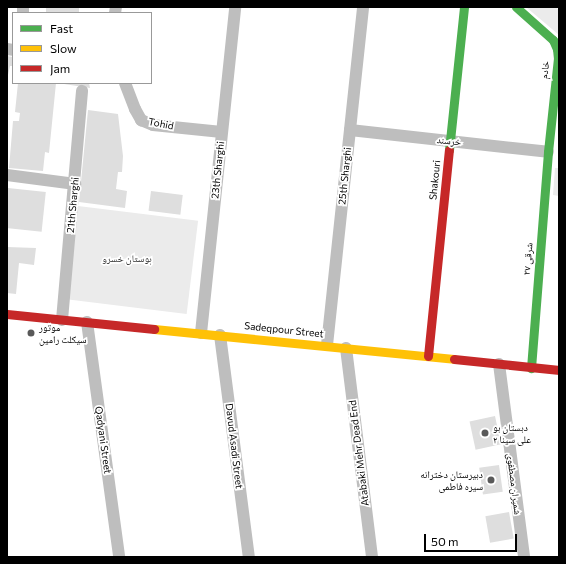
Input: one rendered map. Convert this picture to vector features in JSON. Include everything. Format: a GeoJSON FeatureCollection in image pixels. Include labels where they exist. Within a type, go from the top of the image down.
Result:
{"type":"FeatureCollection","features":[{"type":"Feature","properties":{"kind":"street","name":"23th Sharghi"},"geometry":{"type":"LineString","coordinates":[[201,333],[235,7]]}},
{"type":"Feature","properties":{"kind":"street","name":"25th Sharghi"},"geometry":{"type":"LineString","coordinates":[[327,345],[363,7]]}},
{"type":"Feature","properties":{"kind":"street","name":"Shakouri"},"geometry":{"type":"LineString","coordinates":[[428,356],[464,7]]}},
{"type":"Feature","properties":{"kind":"street","name":"خادم"},"geometry":{"type":"LineString","coordinates":[[516,7],[554,40],[557,49],[558,58],[548,152]]}},
{"type":"Feature","properties":{"kind":"street","name":"Tohid"},"geometry":{"type":"LineString","coordinates":[[125,84],[141,120],[153,125],[222,132]]}},
{"type":"Feature","properties":{"kind":"street","name":"21th Sharghi"},"geometry":{"type":"LineString","coordinates":[[62,320],[82,91]]}},
{"type":"Feature","properties":{"kind":"street","name":"خرسند"},"geometry":{"type":"LineString","coordinates":[[350,130],[548,152]]}},
{"type":"Feature","properties":{"kind":"street","name":"۲۷ شرقی"},"geometry":{"type":"LineString","coordinates":[[531,368],[548,152]]}},
{"type":"Feature","properties":{"kind":"street"},"geometry":{"type":"LineString","coordinates":[[7,175],[75,184]]}},
{"type":"Feature","properties":{"kind":"street","name":"Sadeqpour Street"},"geometry":{"type":"LineString","coordinates":[[7,314],[327,345],[559,370]]}},
{"type":"Feature","properties":{"kind":"street","name":"Qadyani Street"},"geometry":{"type":"LineString","coordinates":[[87,322],[119,557]]}},
{"type":"Feature","properties":{"kind":"street","name":"Davud Asadi Street"},"geometry":{"type":"LineString","coordinates":[[220,335],[249,557]]}},
{"type":"Feature","properties":{"kind":"street","name":"Atabaki Mehr Dead End"},"geometry":{"type":"LineString","coordinates":[[346,348],[372,557]]}},
{"type":"Feature","properties":{"kind":"street","name":"شمیران مصطفوی"},"geometry":{"type":"LineString","coordinates":[[499,364],[524,557]]}},
{"type":"Feature","properties":{"kind":"green space"},"geometry":{"type":"Polygon","coordinates":[[[526,7],[556,7],[559,10],[559,35],[526,7]]]}},
{"type":"Feature","properties":{"kind":"green space"},"geometry":{"type":"Polygon","coordinates":[[[555,168],[559,168],[559,196],[553,195],[555,168]]]}},
{"type":"Feature","properties":{"kind":"green space","name":"بوستان خسرو"},"geometry":{"type":"Polygon","coordinates":[[[78,206],[198,221],[187,314],[67,299],[78,206]]]}},
{"type":"Feature","properties":{"kind":"building"},"geometry":{"type":"Polygon","coordinates":[[[46,7],[79,7],[79,12],[46,12],[46,7]]]}},
{"type":"Feature","properties":{"kind":"building"},"geometry":{"type":"Polygon","coordinates":[[[7,56],[12,57],[12,66],[10,66],[8,75],[7,56]]]}},
{"type":"Feature","properties":{"kind":"building"},"geometry":{"type":"Polygon","coordinates":[[[18,84],[56,84],[49,153],[45,152],[43,171],[9,168],[13,121],[19,121],[20,113],[15,112],[18,84]]]}},
{"type":"Feature","properties":{"kind":"building"},"geometry":{"type":"Polygon","coordinates":[[[64,84],[89,84],[90,88],[64,84]]]}},
{"type":"Feature","properties":{"kind":"building"},"geometry":{"type":"Polygon","coordinates":[[[88,110],[118,114],[123,156],[122,172],[118,172],[116,189],[127,191],[125,208],[79,202],[88,110]]]}},
{"type":"Feature","properties":{"kind":"building"},"geometry":{"type":"Polygon","coordinates":[[[8,188],[46,192],[42,232],[7,228],[8,188]]]}},
{"type":"Feature","properties":{"kind":"building"},"geometry":{"type":"Polygon","coordinates":[[[151,191],[183,195],[180,215],[149,211],[151,191]]]}},
{"type":"Feature","properties":{"kind":"building"},"geometry":{"type":"Polygon","coordinates":[[[7,247],[36,248],[34,265],[19,263],[16,294],[7,293],[7,247]]]}},
{"type":"Feature","properties":{"kind":"building","name":"دبستان بو علی سینا ۲"},"geometry":{"type":"Polygon","coordinates":[[[495,416],[501,444],[476,450],[470,421],[495,416]]]}},
{"type":"Feature","properties":{"kind":"building","name":"دبیرستان دخترانه سیره فاطمی"},"geometry":{"type":"Polygon","coordinates":[[[499,465],[503,492],[483,495],[479,468],[499,465]]]}},
{"type":"Feature","properties":{"kind":"building"},"geometry":{"type":"Polygon","coordinates":[[[509,512],[514,539],[490,543],[485,516],[509,512]]]}},
{"type":"Feature","properties":{"kind":"traffic: fast"},"geometry":{"type":"LineString","coordinates":[[449,150],[464,7]]}},
{"type":"Feature","properties":{"kind":"traffic: fast"},"geometry":{"type":"LineString","coordinates":[[516,7],[553,40],[557,49],[558,58],[548,152],[531,368]]}},
{"type":"Feature","properties":{"kind":"traffic: slow"},"geometry":{"type":"LineString","coordinates":[[154,329],[454,359]]}},
{"type":"Feature","properties":{"kind":"traffic: jam"},"geometry":{"type":"LineString","coordinates":[[428,356],[449,150]]}},
{"type":"Feature","properties":{"kind":"traffic: jam"},"geometry":{"type":"LineString","coordinates":[[7,314],[154,329]]}},
{"type":"Feature","properties":{"kind":"traffic: jam"},"geometry":{"type":"LineString","coordinates":[[454,359],[559,370]]}},
{"type":"Feature","properties":{"kind":"place","name":"موتور سیکلت رامین"},"geometry":{"type":"Point","coordinates":[31,333]}},
{"type":"Feature","properties":{"kind":"place","name":"دبستان بو علی سینا ۲"},"geometry":{"type":"Point","coordinates":[485,433]}},
{"type":"Feature","properties":{"kind":"place","name":"دبیرستان دخترانه سیره فاطمی"},"geometry":{"type":"Point","coordinates":[491,480]}}]}
